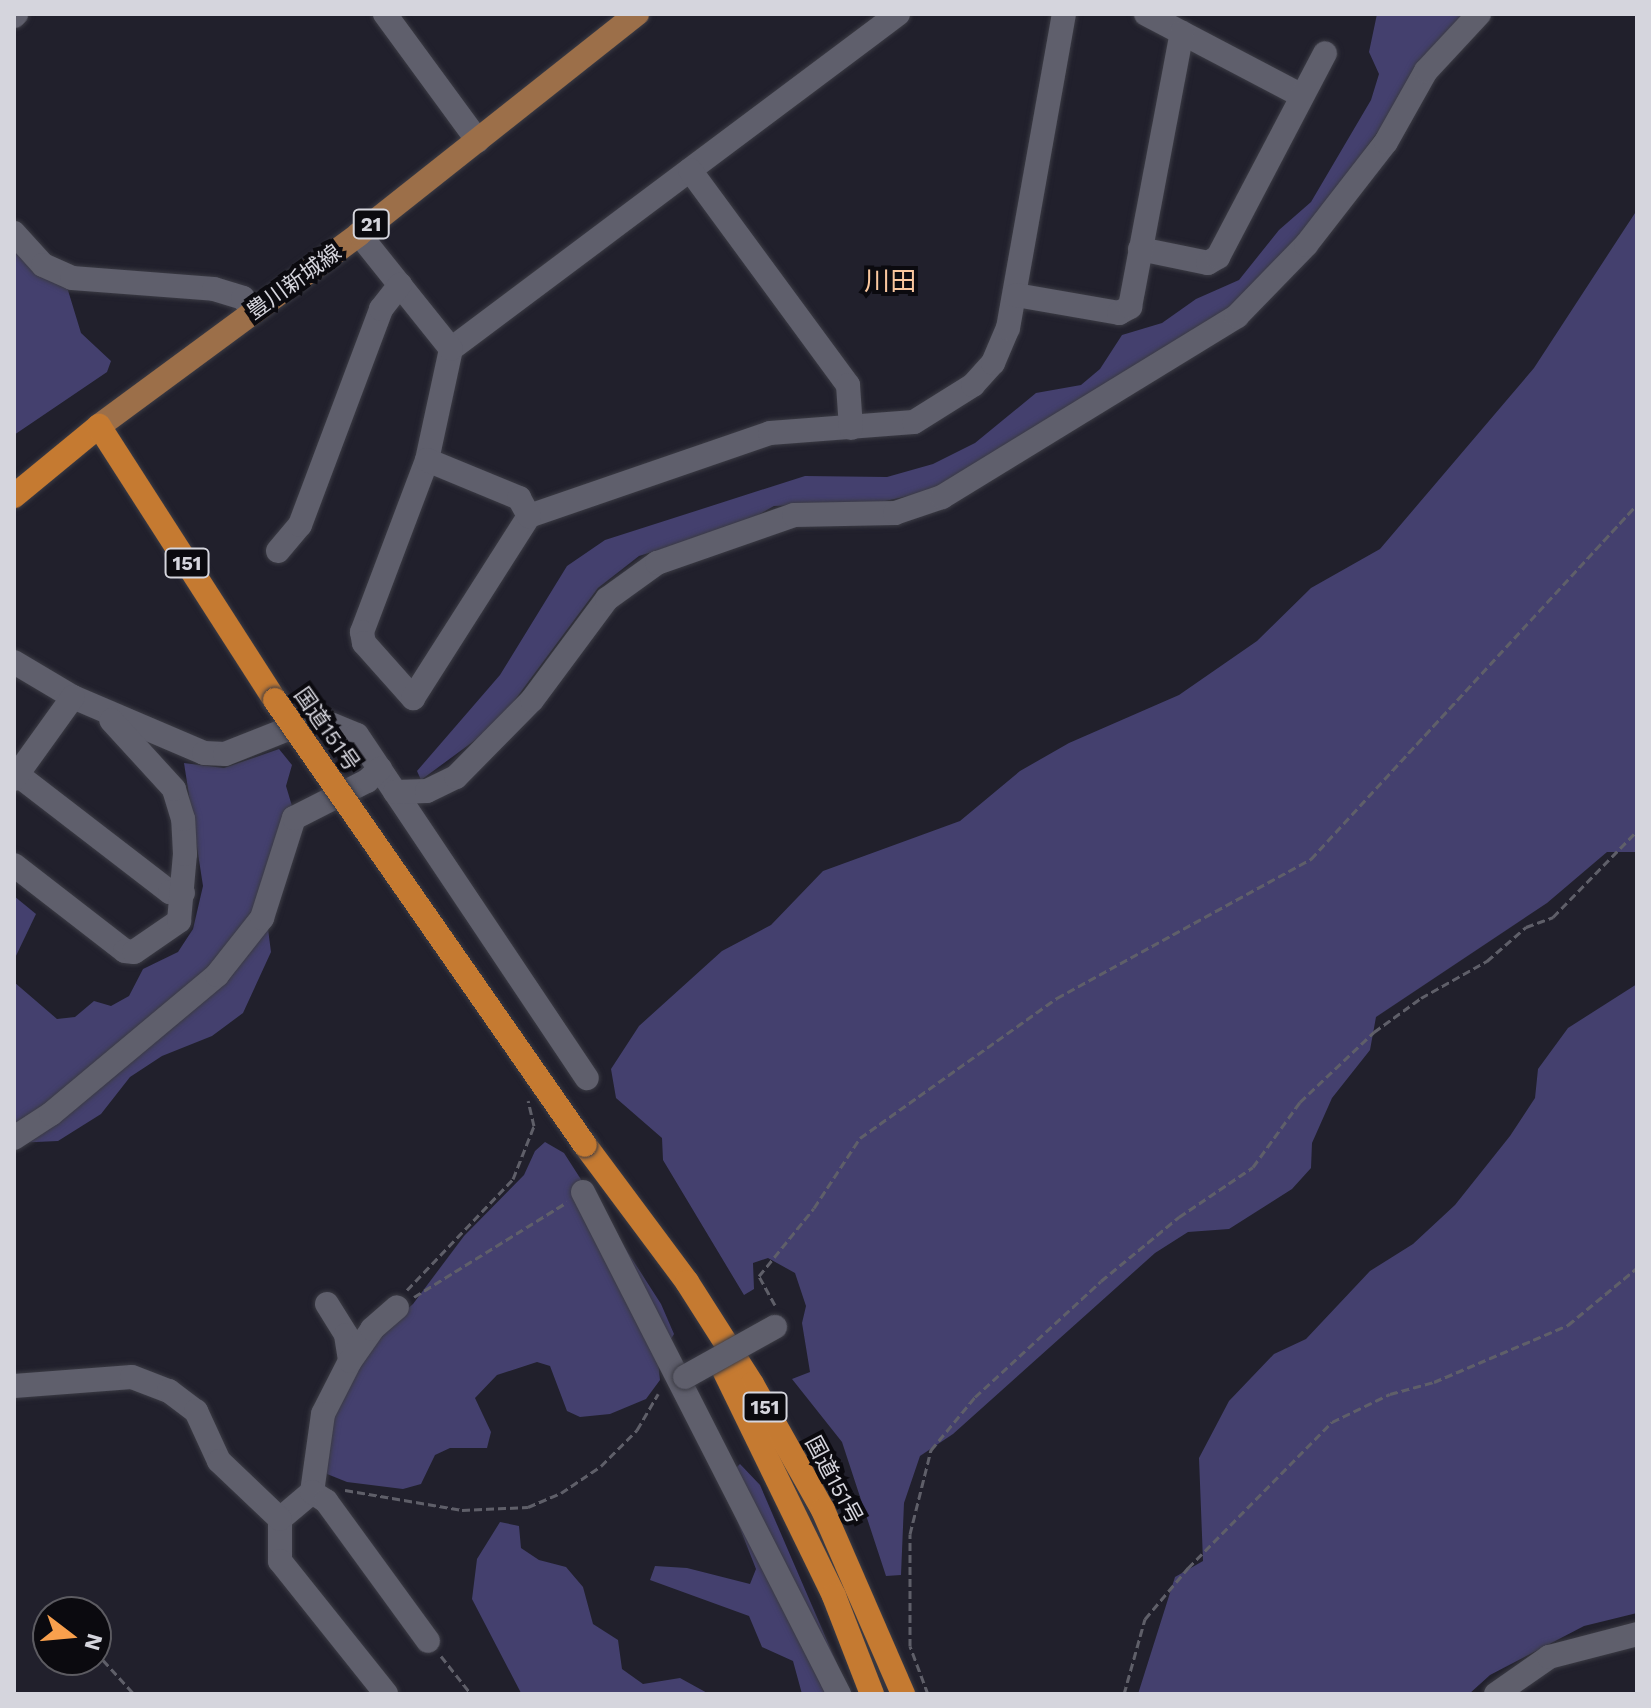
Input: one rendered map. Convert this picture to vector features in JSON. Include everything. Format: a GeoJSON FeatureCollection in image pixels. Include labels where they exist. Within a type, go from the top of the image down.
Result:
{"type":"FeatureCollection","features":[{"type":"Feature","properties":{"kind":"highway"},"geometry":{"type":"LineString","coordinates":[[14,496],[99,426]]}},
{"type":"Feature","properties":{"kind":"highway","name":"国道151号"},"geometry":{"type":"LineString","coordinates":[[99,426],[275,700],[585,1145],[687,1282],[752,1384],[823,1510],[903,1694]]}},
{"type":"Feature","properties":{"kind":"highway","name":"国道151号"},"geometry":{"type":"LineString","coordinates":[[585,1145],[736,1390],[834,1596],[872,1694]]}},
{"type":"Feature","properties":{"kind":"main road","name":"豊川新城線"},"geometry":{"type":"LineString","coordinates":[[99,426],[359,234],[637,14]]}},
{"type":"Feature","properties":{"kind":"street"},"geometry":{"type":"LineString","coordinates":[[385,14],[478,141]]}},
{"type":"Feature","properties":{"kind":"street"},"geometry":{"type":"LineString","coordinates":[[898,14],[451,349],[427,460],[362,632],[364,643],[413,698],[529,516],[770,433],[914,422],[973,385],[993,363],[1016,295],[1064,14]]}},
{"type":"Feature","properties":{"kind":"street"},"geometry":{"type":"LineString","coordinates":[[1146,14],[1302,96]]}},
{"type":"Feature","properties":{"kind":"street"},"geometry":{"type":"LineString","coordinates":[[395,792],[437,788],[467,767],[532,700],[607,599],[657,563],[794,515],[895,513],[942,497],[1237,316],[1306,245],[1386,142],[1426,71],[1479,14]]}},
{"type":"Feature","properties":{"kind":"street"},"geometry":{"type":"LineString","coordinates":[[1016,295],[1119,313],[1130,307],[1182,33]]}},
{"type":"Feature","properties":{"kind":"street"},"geometry":{"type":"LineString","coordinates":[[1140,249],[1208,263],[1218,257],[1325,53]]}},
{"type":"Feature","properties":{"kind":"street"},"geometry":{"type":"LineString","coordinates":[[690,170],[848,385],[851,428]]}},
{"type":"Feature","properties":{"kind":"street"},"geometry":{"type":"LineString","coordinates":[[14,233],[43,265],[72,278],[214,289],[243,298],[254,311]]}},
{"type":"Feature","properties":{"kind":"street"},"geometry":{"type":"LineString","coordinates":[[359,234],[451,349]]}},
{"type":"Feature","properties":{"kind":"street"},"geometry":{"type":"LineString","coordinates":[[278,551],[300,525],[381,309],[400,285]]}},
{"type":"Feature","properties":{"kind":"street"},"geometry":{"type":"LineString","coordinates":[[427,460],[519,498],[529,516]]}},
{"type":"Feature","properties":{"kind":"street"},"geometry":{"type":"LineString","coordinates":[[14,662],[73,697],[204,753],[225,754],[316,718],[357,735],[587,1078]]}},
{"type":"Feature","properties":{"kind":"street"},"geometry":{"type":"LineString","coordinates":[[73,697],[15,775],[170,892],[183,893]]}},
{"type":"Feature","properties":{"kind":"street"},"geometry":{"type":"LineString","coordinates":[[14,865],[134,952],[179,921],[183,893],[183,819],[174,789],[162,771],[111,723],[110,714]]}},
{"type":"Feature","properties":{"kind":"street"},"geometry":{"type":"LineString","coordinates":[[14,1138],[51,1114],[217,975],[262,918],[294,818],[367,781],[380,769]]}},
{"type":"Feature","properties":{"kind":"street"},"geometry":{"type":"LineString","coordinates":[[583,1192],[630,1277],[673,1385],[773,1558],[839,1694]]}},
{"type":"Feature","properties":{"kind":"street"},"geometry":{"type":"LineString","coordinates":[[327,1304],[346,1335],[350,1361]]}},
{"type":"Feature","properties":{"kind":"street"},"geometry":{"type":"LineString","coordinates":[[397,1307],[372,1329],[350,1361],[323,1414],[315,1445],[314,1488],[428,1641]]}},
{"type":"Feature","properties":{"kind":"street"},"geometry":{"type":"LineString","coordinates":[[673,1385],[775,1327]]}},
{"type":"Feature","properties":{"kind":"street"},"geometry":{"type":"LineString","coordinates":[[14,1386],[132,1377],[169,1391],[196,1411],[219,1461],[280,1519],[280,1561],[287,1573],[386,1694]]}},
{"type":"Feature","properties":{"kind":"street"},"geometry":{"type":"LineString","coordinates":[[280,1519],[314,1488]]}},
{"type":"Feature","properties":{"kind":"street"},"geometry":{"type":"LineString","coordinates":[[1496,1694],[1549,1657],[1637,1634]]}},
{"type":"Feature","properties":{"kind":"path"},"geometry":{"type":"LineString","coordinates":[[775,1327],[783,1321],[759,1276],[814,1208],[860,1138],[1057,998],[1254,894],[1311,859],[1637,504]]}},
{"type":"Feature","properties":{"kind":"path"},"geometry":{"type":"LineString","coordinates":[[928,1694],[910,1646],[910,1534],[931,1450],[975,1397],[1101,1281],[1179,1217],[1253,1167],[1300,1102],[1374,1032],[1421,998],[1487,961],[1526,927],[1553,917],[1637,831]]}},
{"type":"Feature","properties":{"kind":"path"},"geometry":{"type":"LineString","coordinates":[[397,1307],[441,1249],[513,1179],[534,1126],[527,1097]]}},
{"type":"Feature","properties":{"kind":"path"},"geometry":{"type":"LineString","coordinates":[[397,1307],[583,1192]]}},
{"type":"Feature","properties":{"kind":"path"},"geometry":{"type":"LineString","coordinates":[[1124,1694],[1145,1619],[1188,1568],[1332,1422],[1390,1394],[1434,1382],[1568,1325],[1637,1268]]}},
{"type":"Feature","properties":{"kind":"path"},"geometry":{"type":"LineString","coordinates":[[314,1488],[462,1510],[528,1507],[561,1493],[601,1466],[637,1430],[673,1385]]}},
{"type":"Feature","properties":{"kind":"path"},"geometry":{"type":"LineString","coordinates":[[428,1641],[471,1694]]}},
{"type":"Feature","properties":{"kind":"path"},"geometry":{"type":"LineString","coordinates":[[112,1670],[134,1694]]}},
{"type":"Feature","properties":{"kind":"shaded area"},"geometry":{"type":"Polygon","coordinates":[[[1377,14],[1464,14],[1265,286],[995,462],[923,493],[880,502],[774,506],[742,524],[639,556],[598,588],[497,724],[421,780],[417,771],[500,675],[567,566],[605,540],[805,476],[887,477],[933,464],[975,443],[1036,393],[1081,385],[1100,369],[1122,335],[1162,323],[1196,299],[1239,280],[1279,230],[1311,202],[1371,100],[1379,74],[1369,52],[1377,14]]]}},
{"type":"Feature","properties":{"kind":"shaded area"},"geometry":{"type":"Polygon","coordinates":[[[1637,210],[1637,852],[1607,852],[1547,903],[1376,1017],[1370,1050],[1332,1098],[1312,1143],[1311,1168],[1292,1189],[1229,1229],[1188,1232],[1155,1253],[953,1434],[920,1456],[904,1503],[901,1575],[886,1576],[842,1442],[792,1379],[810,1372],[802,1323],[806,1306],[795,1273],[768,1258],[753,1263],[754,1289],[744,1295],[663,1160],[662,1138],[616,1098],[611,1069],[639,1026],[722,951],[771,925],[823,871],[960,821],[1020,771],[1069,743],[1179,695],[1257,641],[1311,588],[1380,549],[1534,368],[1637,210]]]}},
{"type":"Feature","properties":{"kind":"shaded area"},"geometry":{"type":"Polygon","coordinates":[[[14,248],[67,287],[81,333],[111,361],[107,372],[14,435],[14,248]]]}},
{"type":"Feature","properties":{"kind":"shaded area"},"geometry":{"type":"Polygon","coordinates":[[[279,749],[292,765],[286,786],[292,806],[268,929],[271,952],[243,1013],[212,1036],[162,1056],[130,1077],[101,1114],[58,1141],[14,1143],[14,982],[57,1019],[75,1017],[94,1001],[111,1006],[129,996],[143,969],[178,952],[193,929],[203,886],[184,763],[224,768],[279,749]]]}},
{"type":"Feature","properties":{"kind":"shaded area"},"geometry":{"type":"Polygon","coordinates":[[[14,896],[36,914],[14,960],[14,896]]]}},
{"type":"Feature","properties":{"kind":"shaded area"},"geometry":{"type":"Polygon","coordinates":[[[1637,984],[1637,1613],[1584,1626],[1490,1675],[1469,1694],[1138,1694],[1175,1577],[1203,1561],[1199,1458],[1229,1401],[1274,1354],[1306,1339],[1370,1271],[1413,1244],[1455,1205],[1510,1136],[1535,1098],[1538,1069],[1568,1028],[1637,984]]]}},
{"type":"Feature","properties":{"kind":"shaded area"},"geometry":{"type":"Polygon","coordinates":[[[545,1142],[564,1153],[661,1304],[674,1334],[658,1361],[660,1380],[646,1399],[610,1414],[580,1417],[567,1411],[550,1366],[537,1362],[497,1375],[475,1398],[491,1432],[487,1448],[450,1448],[435,1455],[421,1484],[403,1489],[347,1482],[327,1474],[326,1432],[367,1345],[413,1304],[464,1236],[524,1175],[535,1151],[545,1142]]]}},
{"type":"Feature","properties":{"kind":"shaded area"},"geometry":{"type":"Polygon","coordinates":[[[740,1464],[760,1485],[850,1694],[802,1694],[793,1661],[762,1647],[749,1616],[650,1580],[655,1566],[687,1568],[750,1584],[756,1569],[722,1482],[740,1464]]]}},
{"type":"Feature","properties":{"kind":"shaded area"},"geometry":{"type":"Polygon","coordinates":[[[500,1522],[519,1526],[521,1548],[539,1560],[566,1567],[583,1587],[593,1624],[618,1640],[622,1669],[643,1684],[680,1678],[709,1694],[521,1693],[472,1599],[477,1559],[500,1522]]]}},
{"type":"Feature","properties":{"kind":"district","name":"川田"},"geometry":{"type":"Point","coordinates":[890,282]}}]}
